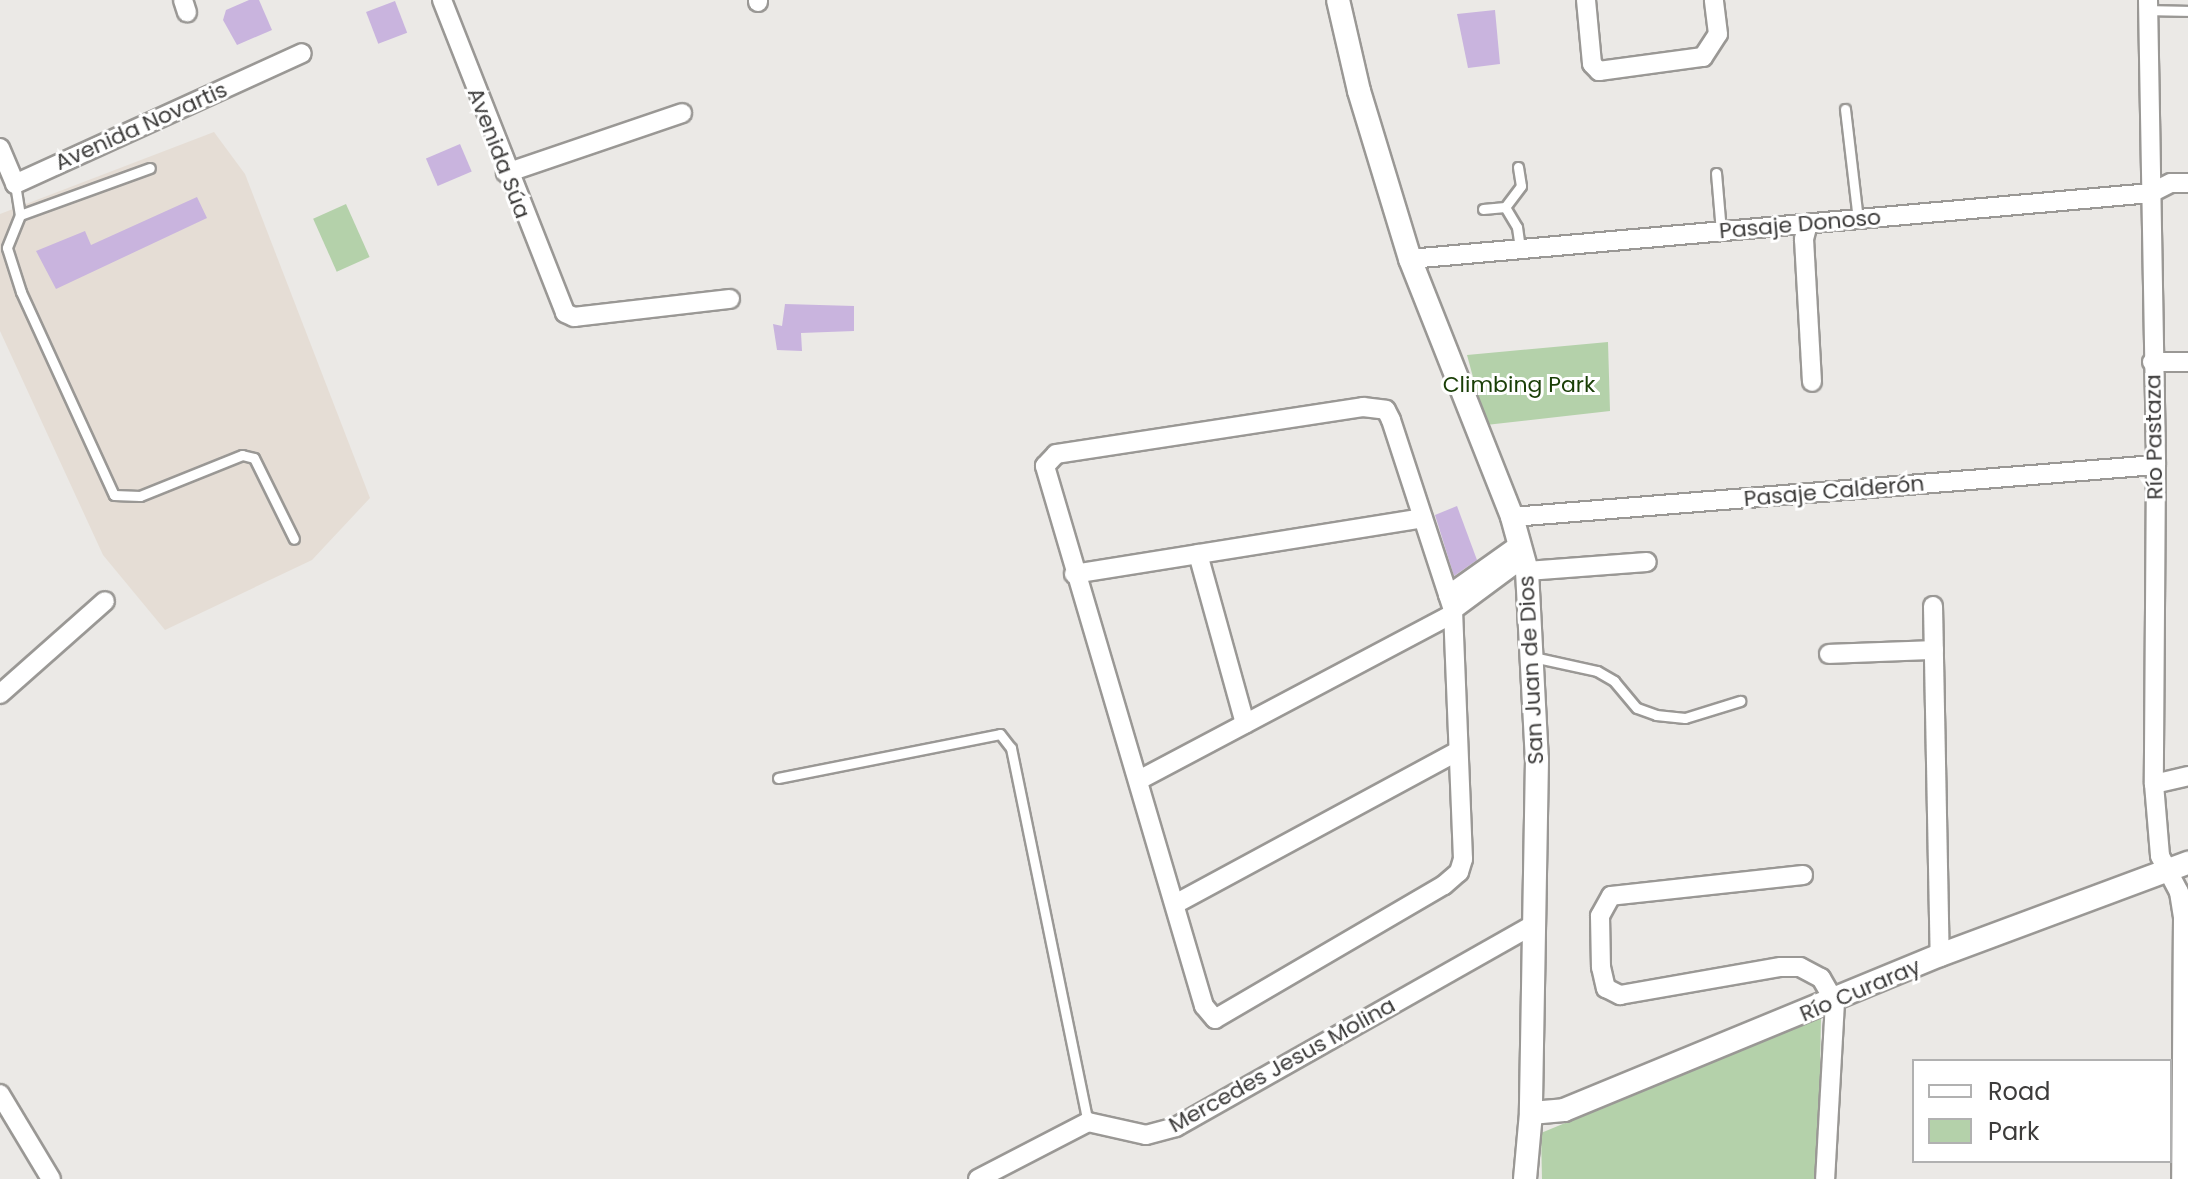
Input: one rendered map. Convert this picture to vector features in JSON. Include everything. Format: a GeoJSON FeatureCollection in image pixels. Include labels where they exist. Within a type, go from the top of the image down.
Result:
{"type":"FeatureCollection","features":[{"type":"Feature","properties":{"kind":"street","name":"Avenida Súa"},"geometry":{"type":"LineString","coordinates":[[442,0],[558,305],[574,317],[730,299]]}},
{"type":"Feature","properties":{"kind":"street","name":"San Juan de Dios"},"geometry":{"type":"LineString","coordinates":[[1338,0],[1359,91],[1410,259],[1512,517],[1523,558],[1533,657],[1535,924],[1531,1113],[1525,1179]]}},
{"type":"Feature","properties":{"kind":"street"},"geometry":{"type":"LineString","coordinates":[[1586,0],[1592,64],[1599,71],[1703,57],[1718,34],[1714,0]]}},
{"type":"Feature","properties":{"kind":"street","name":"Río Pastaza"},"geometry":{"type":"LineString","coordinates":[[2148,5],[2156,465],[2154,784],[2160,856],[2179,867],[2183,918],[2186,995],[2181,1179]]}},
{"type":"Feature","properties":{"kind":"street","name":"Avenida Novartis"},"geometry":{"type":"LineString","coordinates":[[15,184],[302,53]]}},
{"type":"Feature","properties":{"kind":"street"},"geometry":{"type":"LineString","coordinates":[[506,173],[682,113]]}},
{"type":"Feature","properties":{"kind":"street"},"geometry":{"type":"LineString","coordinates":[[0,148],[15,184]]}},
{"type":"Feature","properties":{"kind":"street","name":"Pasaje Donoso"},"geometry":{"type":"LineString","coordinates":[[1410,259],[2151,193],[2171,183],[2188,183]]}},
{"type":"Feature","properties":{"kind":"street"},"geometry":{"type":"LineString","coordinates":[[1808,224],[1804,239],[1812,382]]}},
{"type":"Feature","properties":{"kind":"street"},"geometry":{"type":"LineString","coordinates":[[2152,362],[2188,362]]}},
{"type":"Feature","properties":{"kind":"street"},"geometry":{"type":"LineString","coordinates":[[1379,407],[1391,420],[1423,518],[1451,607],[1463,859],[1459,872],[1231,1014],[1215,1019],[1204,1006],[1177,903],[1074,574],[1045,466],[1056,454],[1379,407]]}},
{"type":"Feature","properties":{"kind":"street","name":"Pasaje Calderón"},"geometry":{"type":"LineString","coordinates":[[1512,517],[2156,465]]}},
{"type":"Feature","properties":{"kind":"street"},"geometry":{"type":"LineString","coordinates":[[1074,574],[1423,518]]}},
{"type":"Feature","properties":{"kind":"street"},"geometry":{"type":"LineString","coordinates":[[1198,554],[1245,724]]}},
{"type":"Feature","properties":{"kind":"street"},"geometry":{"type":"LineString","coordinates":[[1139,780],[1245,724],[1451,607],[1523,558],[1647,562]]}},
{"type":"Feature","properties":{"kind":"street"},"geometry":{"type":"LineString","coordinates":[[0,694],[105,601]]}},
{"type":"Feature","properties":{"kind":"street"},"geometry":{"type":"LineString","coordinates":[[1933,606],[1940,955]]}},
{"type":"Feature","properties":{"kind":"street"},"geometry":{"type":"LineString","coordinates":[[1829,654],[1934,650]]}},
{"type":"Feature","properties":{"kind":"street"},"geometry":{"type":"LineString","coordinates":[[1177,903],[1456,752]]}},
{"type":"Feature","properties":{"kind":"street"},"geometry":{"type":"LineString","coordinates":[[2154,784],[2188,776]]}},
{"type":"Feature","properties":{"kind":"street","name":"Río Curaray"},"geometry":{"type":"LineString","coordinates":[[1531,1113],[1564,1110],[1835,1002],[1940,955],[2179,867]]}},
{"type":"Feature","properties":{"kind":"street"},"geometry":{"type":"LineString","coordinates":[[1803,875],[1611,896],[1600,916],[1603,982],[1612,993],[1635,995],[1747,971],[1800,967],[1821,978],[1835,1002],[1825,1179]]}},
{"type":"Feature","properties":{"kind":"street","name":"Mercedes Jesus Molina"},"geometry":{"type":"LineString","coordinates":[[1088,1122],[1146,1135],[1176,1127],[1535,924]]}},
{"type":"Feature","properties":{"kind":"street"},"geometry":{"type":"LineString","coordinates":[[0,1094],[51,1179]]}},
{"type":"Feature","properties":{"kind":"street"},"geometry":{"type":"LineString","coordinates":[[978,1179],[1088,1122]]}},
{"type":"Feature","properties":{"kind":"lane"},"geometry":{"type":"LineString","coordinates":[[2148,5],[2188,11]]}},
{"type":"Feature","properties":{"kind":"lane"},"geometry":{"type":"LineString","coordinates":[[1845,109],[1858,220]]}},
{"type":"Feature","properties":{"kind":"lane"},"geometry":{"type":"LineString","coordinates":[[1483,209],[1505,207],[1521,186],[1518,167]]}},
{"type":"Feature","properties":{"kind":"lane"},"geometry":{"type":"LineString","coordinates":[[20,215],[150,168]]}},
{"type":"Feature","properties":{"kind":"lane"},"geometry":{"type":"LineString","coordinates":[[1716,173],[1721,231]]}},
{"type":"Feature","properties":{"kind":"lane"},"geometry":{"type":"LineString","coordinates":[[15,184],[20,215],[7,248],[21,292],[114,495],[140,496],[242,455],[254,458],[294,539]]}},
{"type":"Feature","properties":{"kind":"lane"},"geometry":{"type":"LineString","coordinates":[[1505,207],[1517,227],[1520,248]]}},
{"type":"Feature","properties":{"kind":"lane"},"geometry":{"type":"LineString","coordinates":[[1533,657],[1597,671],[1614,681],[1637,708],[1656,715],[1685,718],[1740,701]]}},
{"type":"Feature","properties":{"kind":"lane"},"geometry":{"type":"LineString","coordinates":[[778,778],[1000,734],[1011,748],[1088,1122]]}},
{"type":"Feature","properties":{"kind":"shaded area"},"geometry":{"type":"Polygon","coordinates":[[[214,132],[245,174],[370,498],[312,560],[165,630],[103,555],[0,331],[0,214],[214,132]]]}},
{"type":"Feature","properties":{"kind":"green space"},"geometry":{"type":"Polygon","coordinates":[[[346,204],[370,257],[337,272],[313,219],[346,204]]]}},
{"type":"Feature","properties":{"kind":"green space","name":"Climbing Park"},"geometry":{"type":"Polygon","coordinates":[[[1608,342],[1610,411],[1486,425],[1467,355],[1608,342]]]}},
{"type":"Feature","properties":{"kind":"green space"},"geometry":{"type":"Polygon","coordinates":[[[1821,1017],[1818,1179],[1542,1179],[1541,1133],[1821,1017]]]}},
{"type":"Feature","properties":{"kind":"building"},"geometry":{"type":"Polygon","coordinates":[[[249,0],[259,0],[272,30],[237,45],[223,20],[226,10],[249,0]]]}},
{"type":"Feature","properties":{"kind":"building"},"geometry":{"type":"Polygon","coordinates":[[[395,1],[407,33],[378,44],[366,12],[395,1]]]}},
{"type":"Feature","properties":{"kind":"building"},"geometry":{"type":"Polygon","coordinates":[[[1495,10],[1500,64],[1468,68],[1457,14],[1495,10]]]}},
{"type":"Feature","properties":{"kind":"building"},"geometry":{"type":"Polygon","coordinates":[[[460,144],[472,172],[438,186],[426,158],[460,144]]]}},
{"type":"Feature","properties":{"kind":"building"},"geometry":{"type":"Polygon","coordinates":[[[197,197],[207,218],[56,289],[36,251],[85,231],[91,245],[197,197]]]}},
{"type":"Feature","properties":{"kind":"building"},"geometry":{"type":"Polygon","coordinates":[[[785,304],[854,306],[854,331],[801,333],[802,351],[777,350],[773,324],[782,326],[785,304]]]}},
{"type":"Feature","properties":{"kind":"building"},"geometry":{"type":"Polygon","coordinates":[[[1457,506],[1477,560],[1454,576],[1435,515],[1457,506]]]}}]}
